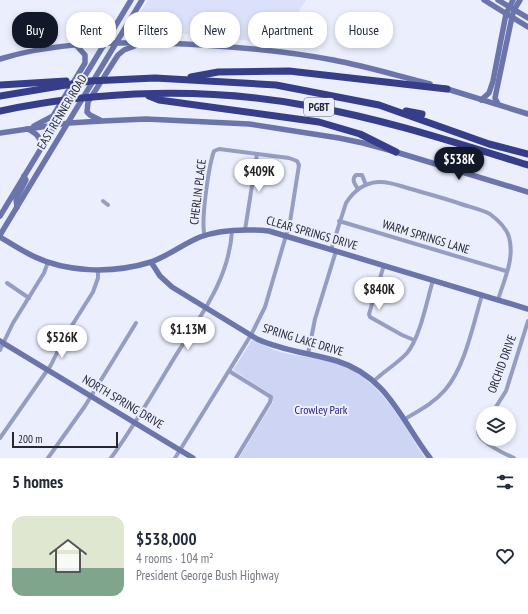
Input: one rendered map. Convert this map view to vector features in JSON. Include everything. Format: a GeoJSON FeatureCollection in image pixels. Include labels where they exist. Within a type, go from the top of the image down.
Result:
{"type":"FeatureCollection","features":[{"type":"Feature","properties":{"kind":"highway"},"geometry":{"type":"LineString","coordinates":[[180,79],[218,72],[289,71],[447,89]]}},
{"type":"Feature","properties":{"kind":"highway","name":"PGBT"},"geometry":{"type":"LineString","coordinates":[[61,83],[155,78],[276,85],[379,106],[489,144],[528,154]]}},
{"type":"Feature","properties":{"kind":"highway"},"geometry":{"type":"LineString","coordinates":[[0,85],[61,83]]}},
{"type":"Feature","properties":{"kind":"highway"},"geometry":{"type":"LineString","coordinates":[[0,96],[61,83]]}},
{"type":"Feature","properties":{"kind":"highway"},"geometry":{"type":"LineString","coordinates":[[145,94],[159,100],[319,122],[360,134],[396,152]]}},
{"type":"Feature","properties":{"kind":"highway","name":"PGBT"},"geometry":{"type":"LineString","coordinates":[[0,111],[50,102],[102,96],[145,94],[179,94],[283,101],[309,105],[400,126],[528,165]]}},
{"type":"Feature","properties":{"kind":"highway"},"geometry":{"type":"LineString","coordinates":[[379,106],[422,114]]}},
{"type":"Feature","properties":{"kind":"main road","name":"EAST RENNER ROAD"},"geometry":{"type":"LineString","coordinates":[[116,25],[131,0]]}},
{"type":"Feature","properties":{"kind":"main road","name":"EAST RENNER ROAD"},"geometry":{"type":"LineString","coordinates":[[135,12],[142,0]]}},
{"type":"Feature","properties":{"kind":"main road"},"geometry":{"type":"LineString","coordinates":[[484,0],[528,27]]}},
{"type":"Feature","properties":{"kind":"main road"},"geometry":{"type":"LineString","coordinates":[[498,0],[528,18]]}},
{"type":"Feature","properties":{"kind":"main road"},"geometry":{"type":"LineString","coordinates":[[481,100],[489,93],[499,64],[512,17],[511,8],[513,0]]}},
{"type":"Feature","properties":{"kind":"main road"},"geometry":{"type":"LineString","coordinates":[[498,104],[496,93],[506,14],[520,0]]}},
{"type":"Feature","properties":{"kind":"main road","name":"EAST RENNER ROAD"},"geometry":{"type":"LineString","coordinates":[[116,43],[124,30]]}},
{"type":"Feature","properties":{"kind":"main road"},"geometry":{"type":"LineString","coordinates":[[116,43],[124,43]]}},
{"type":"Feature","properties":{"kind":"main road"},"geometry":{"type":"LineString","coordinates":[[182,44],[220,46],[334,60],[447,89],[528,114]]}},
{"type":"Feature","properties":{"kind":"main road"},"geometry":{"type":"LineString","coordinates":[[0,59],[41,48],[66,46]]}},
{"type":"Feature","properties":{"kind":"main road"},"geometry":{"type":"LineString","coordinates":[[27,129],[53,116],[85,63],[85,54],[79,48]]}},
{"type":"Feature","properties":{"kind":"main road","name":"EAST RENNER ROAD"},"geometry":{"type":"LineString","coordinates":[[0,216],[103,48]]}},
{"type":"Feature","properties":{"kind":"main road","name":"EAST RENNER ROAD"},"geometry":{"type":"LineString","coordinates":[[0,236],[113,48]]}},
{"type":"Feature","properties":{"kind":"main road"},"geometry":{"type":"LineString","coordinates":[[102,121],[87,112],[88,102],[118,54],[130,48]]}},
{"type":"Feature","properties":{"kind":"main road"},"geometry":{"type":"LineString","coordinates":[[0,133],[69,123],[146,119],[249,124],[339,138],[396,152],[528,192]]}},
{"type":"Feature","properties":{"kind":"main road"},"geometry":{"type":"LineString","coordinates":[[27,129],[32,131],[40,139],[40,150]]}},
{"type":"Feature","properties":{"kind":"main road"},"geometry":{"type":"LineString","coordinates":[[17,207],[16,199],[26,180],[24,176]]}},
{"type":"Feature","properties":{"kind":"main road","name":"CLEAR SPRINGS DRIVE"},"geometry":{"type":"LineString","coordinates":[[0,236],[29,254],[48,262],[72,268],[98,270],[152,262],[205,236],[232,231],[269,231],[528,309]]}},
{"type":"Feature","properties":{"kind":"main road","name":"SPRING LAKE DRIVE"},"geometry":{"type":"LineString","coordinates":[[152,262],[156,270],[166,282],[251,335],[270,344],[339,362],[354,368],[374,381],[390,398],[430,458]]}},
{"type":"Feature","properties":{"kind":"main road","name":"NORTH SPRING DRIVE"},"geometry":{"type":"LineString","coordinates":[[2,342],[193,458]]}},
{"type":"Feature","properties":{"kind":"street","name":"CHERLIN PLACE"},"geometry":{"type":"LineString","coordinates":[[205,236],[203,230],[203,215],[214,151],[219,149],[257,154]]}},
{"type":"Feature","properties":{"kind":"street"},"geometry":{"type":"LineString","coordinates":[[175,458],[251,335],[265,307],[286,236],[299,165],[297,160],[257,154],[245,230]]}},
{"type":"Feature","properties":{"kind":"street"},"geometry":{"type":"LineString","coordinates":[[358,189],[353,181],[353,178],[356,175],[362,175],[366,185]]}},
{"type":"Feature","properties":{"kind":"street"},"geometry":{"type":"LineString","coordinates":[[308,354],[315,319],[334,250],[339,221],[350,196],[358,189],[366,185],[377,182],[390,183],[443,198],[490,214],[497,219],[509,237],[511,251],[498,300]]}},
{"type":"Feature","properties":{"kind":"street"},"geometry":{"type":"LineString","coordinates":[[103,201],[108,205]]}},
{"type":"Feature","properties":{"kind":"street","name":"WARM SPRINGS LANE"},"geometry":{"type":"LineString","coordinates":[[339,221],[506,271]]}},
{"type":"Feature","properties":{"kind":"street"},"geometry":{"type":"LineString","coordinates":[[111,458],[135,423],[215,293],[229,255],[232,231]]}},
{"type":"Feature","properties":{"kind":"street"},"geometry":{"type":"LineString","coordinates":[[0,350],[2,342],[44,273],[48,262]]}},
{"type":"Feature","properties":{"kind":"street"},"geometry":{"type":"LineString","coordinates":[[384,266],[369,314],[370,317],[414,340]]}},
{"type":"Feature","properties":{"kind":"street"},"geometry":{"type":"LineString","coordinates":[[0,438],[48,370],[64,338],[93,292],[98,278],[98,270]]}},
{"type":"Feature","properties":{"kind":"street"},"geometry":{"type":"LineString","coordinates":[[374,381],[380,374],[406,354],[414,340],[433,280]]}},
{"type":"Feature","properties":{"kind":"street"},"geometry":{"type":"LineString","coordinates":[[7,283],[29,298]]}},
{"type":"Feature","properties":{"kind":"street"},"geometry":{"type":"LineString","coordinates":[[405,420],[436,399],[456,375],[482,295]]}},
{"type":"Feature","properties":{"kind":"street","name":"ORCHID DRIVE"},"geometry":{"type":"LineString","coordinates":[[496,406],[506,391],[528,321]]}},
{"type":"Feature","properties":{"kind":"street"},"geometry":{"type":"LineString","coordinates":[[48,458],[91,396],[136,323]]}},
{"type":"Feature","properties":{"kind":"street"},"geometry":{"type":"LineString","coordinates":[[229,371],[271,397],[270,402],[236,458]]}},
{"type":"Feature","properties":{"kind":"street"},"geometry":{"type":"LineString","coordinates":[[491,446],[514,458]]}},
{"type":"Feature","properties":{"kind":"shaded area"},"geometry":{"type":"Polygon","coordinates":[[[148,0],[306,0],[298,12],[248,12],[248,41],[240,40],[240,12],[190,12],[190,34],[182,34],[182,12],[141,12],[148,0]]]}},
{"type":"Feature","properties":{"kind":"green space","name":"Crowley Park"},"geometry":{"type":"Polygon","coordinates":[[[252,340],[284,353],[328,361],[346,367],[361,376],[386,399],[425,458],[239,458],[273,402],[269,393],[233,370],[252,340]]]}}]}
